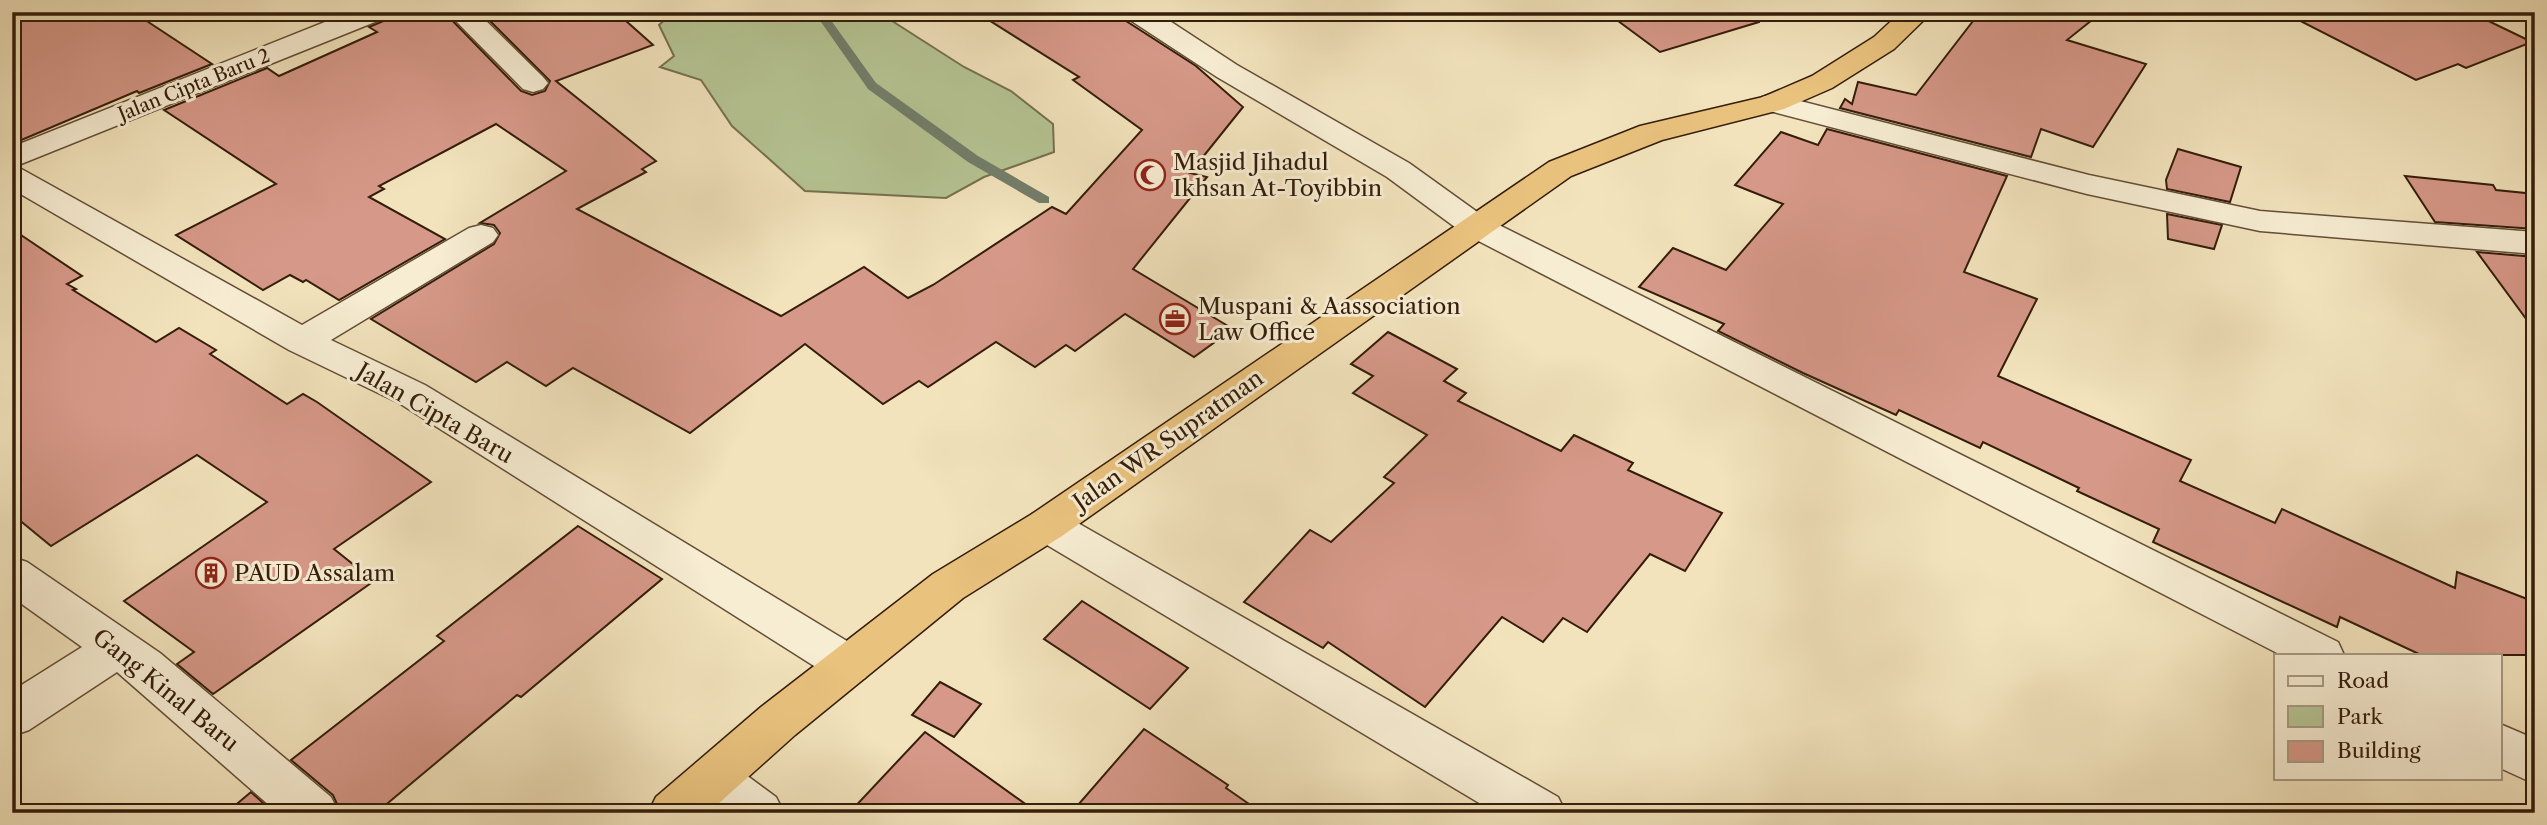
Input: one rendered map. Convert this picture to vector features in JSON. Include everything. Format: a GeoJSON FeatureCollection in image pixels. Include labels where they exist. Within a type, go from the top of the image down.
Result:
{"type":"FeatureCollection","features":[{"type":"Feature","properties":{"kind":"highway","name":"Jalan WR Supratman"},"geometry":{"type":"LineString","coordinates":[[673,813],[948,586],[1047,526],[1560,169],[1651,133],[1773,103],[1822,82],[1884,43],[1918,12]]}},
{"type":"Feature","properties":{"kind":"street","name":"Jalan Cipta Baru 2"},"geometry":{"type":"LineString","coordinates":[[12,158],[375,12]]}},
{"type":"Feature","properties":{"kind":"street"},"geometry":{"type":"LineString","coordinates":[[461,12],[533,83]]}},
{"type":"Feature","properties":{"kind":"street"},"geometry":{"type":"LineString","coordinates":[[1137,12],[1227,71],[1398,170],[1475,226],[2320,654]]}},
{"type":"Feature","properties":{"kind":"street"},"geometry":{"type":"LineString","coordinates":[[1773,103],[2087,184],[2260,221],[2535,243]]}},
{"type":"Feature","properties":{"kind":"street","name":"Jalan Cipta Baru"},"geometry":{"type":"LineString","coordinates":[[22,191],[302,341],[412,394],[849,665]]}},
{"type":"Feature","properties":{"kind":"street"},"geometry":{"type":"LineString","coordinates":[[302,341],[481,235]]}},
{"type":"Feature","properties":{"kind":"street"},"geometry":{"type":"LineString","coordinates":[[1047,526],[1541,813]]}},
{"type":"Feature","properties":{"kind":"street","name":"Gang Kinal Baru"},"geometry":{"type":"LineString","coordinates":[[12,574],[144,666],[314,813]]}},
{"type":"Feature","properties":{"kind":"street"},"geometry":{"type":"LineString","coordinates":[[12,716],[118,648]]}},
{"type":"Feature","properties":{"kind":"street"},"geometry":{"type":"LineString","coordinates":[[2502,746],[2535,763]]}},
{"type":"Feature","properties":{"kind":"street"},"geometry":{"type":"LineString","coordinates":[[713,778],[759,813]]}},
{"type":"Feature","properties":{"kind":"green space"},"geometry":{"type":"Polygon","coordinates":[[[673,12],[878,12],[964,67],[1011,91],[1053,124],[1054,152],[984,177],[946,198],[805,191],[732,126],[701,80],[660,67],[674,56],[659,25],[673,12]]]}},
{"type":"Feature","properties":{"kind":"building"},"geometry":{"type":"Polygon","coordinates":[[[12,12],[133,12],[212,64],[139,93],[137,91],[12,144],[12,12]]]}},
{"type":"Feature","properties":{"kind":"building"},"geometry":{"type":"Polygon","coordinates":[[[391,12],[444,12],[521,91],[532,95],[545,91],[550,81],[481,12],[616,12],[653,45],[556,81],[656,161],[642,169],[646,172],[577,209],[781,316],[864,267],[908,298],[933,285],[1052,207],[1066,214],[1142,130],[1073,80],[1079,77],[976,12],[1112,12],[1196,66],[1243,107],[1190,173],[1207,177],[1133,269],[1233,329],[1194,357],[1125,314],[1075,351],[1066,345],[1035,367],[996,342],[928,387],[919,381],[883,404],[805,344],[690,433],[573,368],[546,386],[507,362],[476,382],[371,319],[494,244],[500,233],[494,225],[480,223],[566,171],[496,124],[379,186],[384,189],[369,197],[445,239],[339,300],[306,280],[303,282],[290,275],[263,290],[176,235],[276,184],[164,110],[267,68],[279,76],[377,32],[369,27],[386,20],[391,12]]]}},
{"type":"Feature","properties":{"kind":"building"},"geometry":{"type":"Polygon","coordinates":[[[1606,12],[1757,12],[1759,22],[1660,52],[1606,12]]]}},
{"type":"Feature","properties":{"kind":"building"},"geometry":{"type":"Polygon","coordinates":[[[1980,12],[2102,12],[2067,40],[2146,64],[2093,147],[2041,129],[2031,157],[1840,108],[1845,99],[1852,104],[1858,82],[1916,95],[1980,12]]]}},
{"type":"Feature","properties":{"kind":"building"},"geometry":{"type":"Polygon","coordinates":[[[2283,12],[2470,12],[2532,42],[2466,68],[2458,64],[2416,80],[2283,12]]]}},
{"type":"Feature","properties":{"kind":"building"},"geometry":{"type":"Polygon","coordinates":[[[1827,129],[2007,176],[1964,272],[2037,299],[1998,376],[2191,460],[2180,481],[2275,523],[2282,509],[2455,588],[2457,572],[2535,602],[2535,655],[2419,654],[2340,617],[2337,627],[2153,542],[2159,529],[2077,491],[2079,488],[1983,442],[1980,448],[1899,410],[1896,415],[1803,373],[1718,331],[1724,324],[1639,287],[1673,248],[1726,270],[1783,204],[1735,185],[1781,132],[1818,145],[1827,129]]]}},
{"type":"Feature","properties":{"kind":"building"},"geometry":{"type":"Polygon","coordinates":[[[2178,149],[2241,167],[2230,202],[2167,189],[2166,180],[2178,149]]]}},
{"type":"Feature","properties":{"kind":"building"},"geometry":{"type":"Polygon","coordinates":[[[2405,176],[2493,185],[2496,190],[2535,194],[2535,229],[2435,222],[2405,176]]]}},
{"type":"Feature","properties":{"kind":"building"},"geometry":{"type":"Polygon","coordinates":[[[2167,214],[2222,225],[2214,249],[2168,239],[2167,214]]]}},
{"type":"Feature","properties":{"kind":"building"},"geometry":{"type":"Polygon","coordinates":[[[12,229],[82,276],[67,284],[76,289],[73,290],[156,342],[179,328],[216,350],[210,354],[287,404],[303,394],[317,402],[431,482],[334,549],[374,581],[213,694],[177,664],[194,652],[124,601],[267,502],[197,455],[51,546],[12,514],[12,229]]]}},
{"type":"Feature","properties":{"kind":"building"},"geometry":{"type":"Polygon","coordinates":[[[2477,252],[2535,257],[2535,331],[2477,252]]]}},
{"type":"Feature","properties":{"kind":"building"},"geometry":{"type":"Polygon","coordinates":[[[1388,332],[1457,369],[1444,381],[1466,393],[1458,401],[1561,451],[1574,435],[1633,463],[1628,470],[1722,513],[1685,571],[1650,554],[1587,632],[1563,618],[1543,642],[1502,617],[1425,707],[1328,642],[1323,648],[1244,602],[1310,530],[1331,542],[1394,483],[1384,477],[1427,435],[1353,393],[1373,376],[1351,364],[1388,332]]]}},
{"type":"Feature","properties":{"kind":"building"},"geometry":{"type":"Polygon","coordinates":[[[578,526],[662,579],[376,813],[341,813],[333,795],[291,760],[444,641],[437,636],[578,526]]]}},
{"type":"Feature","properties":{"kind":"building"},"geometry":{"type":"Polygon","coordinates":[[[1082,601],[1188,668],[1150,709],[1044,639],[1082,601]]]}},
{"type":"Feature","properties":{"kind":"building"},"geometry":{"type":"Polygon","coordinates":[[[940,682],[981,704],[954,737],[912,715],[940,682]]]}},
{"type":"Feature","properties":{"kind":"building"},"geometry":{"type":"Polygon","coordinates":[[[1144,729],[1228,785],[1226,788],[1262,813],[1071,813],[1144,729]]]}},
{"type":"Feature","properties":{"kind":"building"},"geometry":{"type":"Polygon","coordinates":[[[925,732],[1038,813],[849,813],[925,732]]]}},
{"type":"Feature","properties":{"kind":"building"},"geometry":{"type":"Polygon","coordinates":[[[251,792],[274,813],[226,813],[251,792]]]}},
{"type":"Feature","properties":{"kind":"waterway"},"geometry":{"type":"LineString","coordinates":[[819,12],[872,86],[973,159],[1044,200]]}},
{"type":"Feature","properties":{"kind":"place","name":"Masjid Jihadul Ikhsan At-Toyibbin"},"geometry":{"type":"Point","coordinates":[1150,175]}},
{"type":"Feature","properties":{"kind":"place","name":"Muspani & Aassociation Law Office"},"geometry":{"type":"Point","coordinates":[1175,319]}},
{"type":"Feature","properties":{"kind":"place","name":"PAUD Assalam"},"geometry":{"type":"Point","coordinates":[211,573]}}]}
